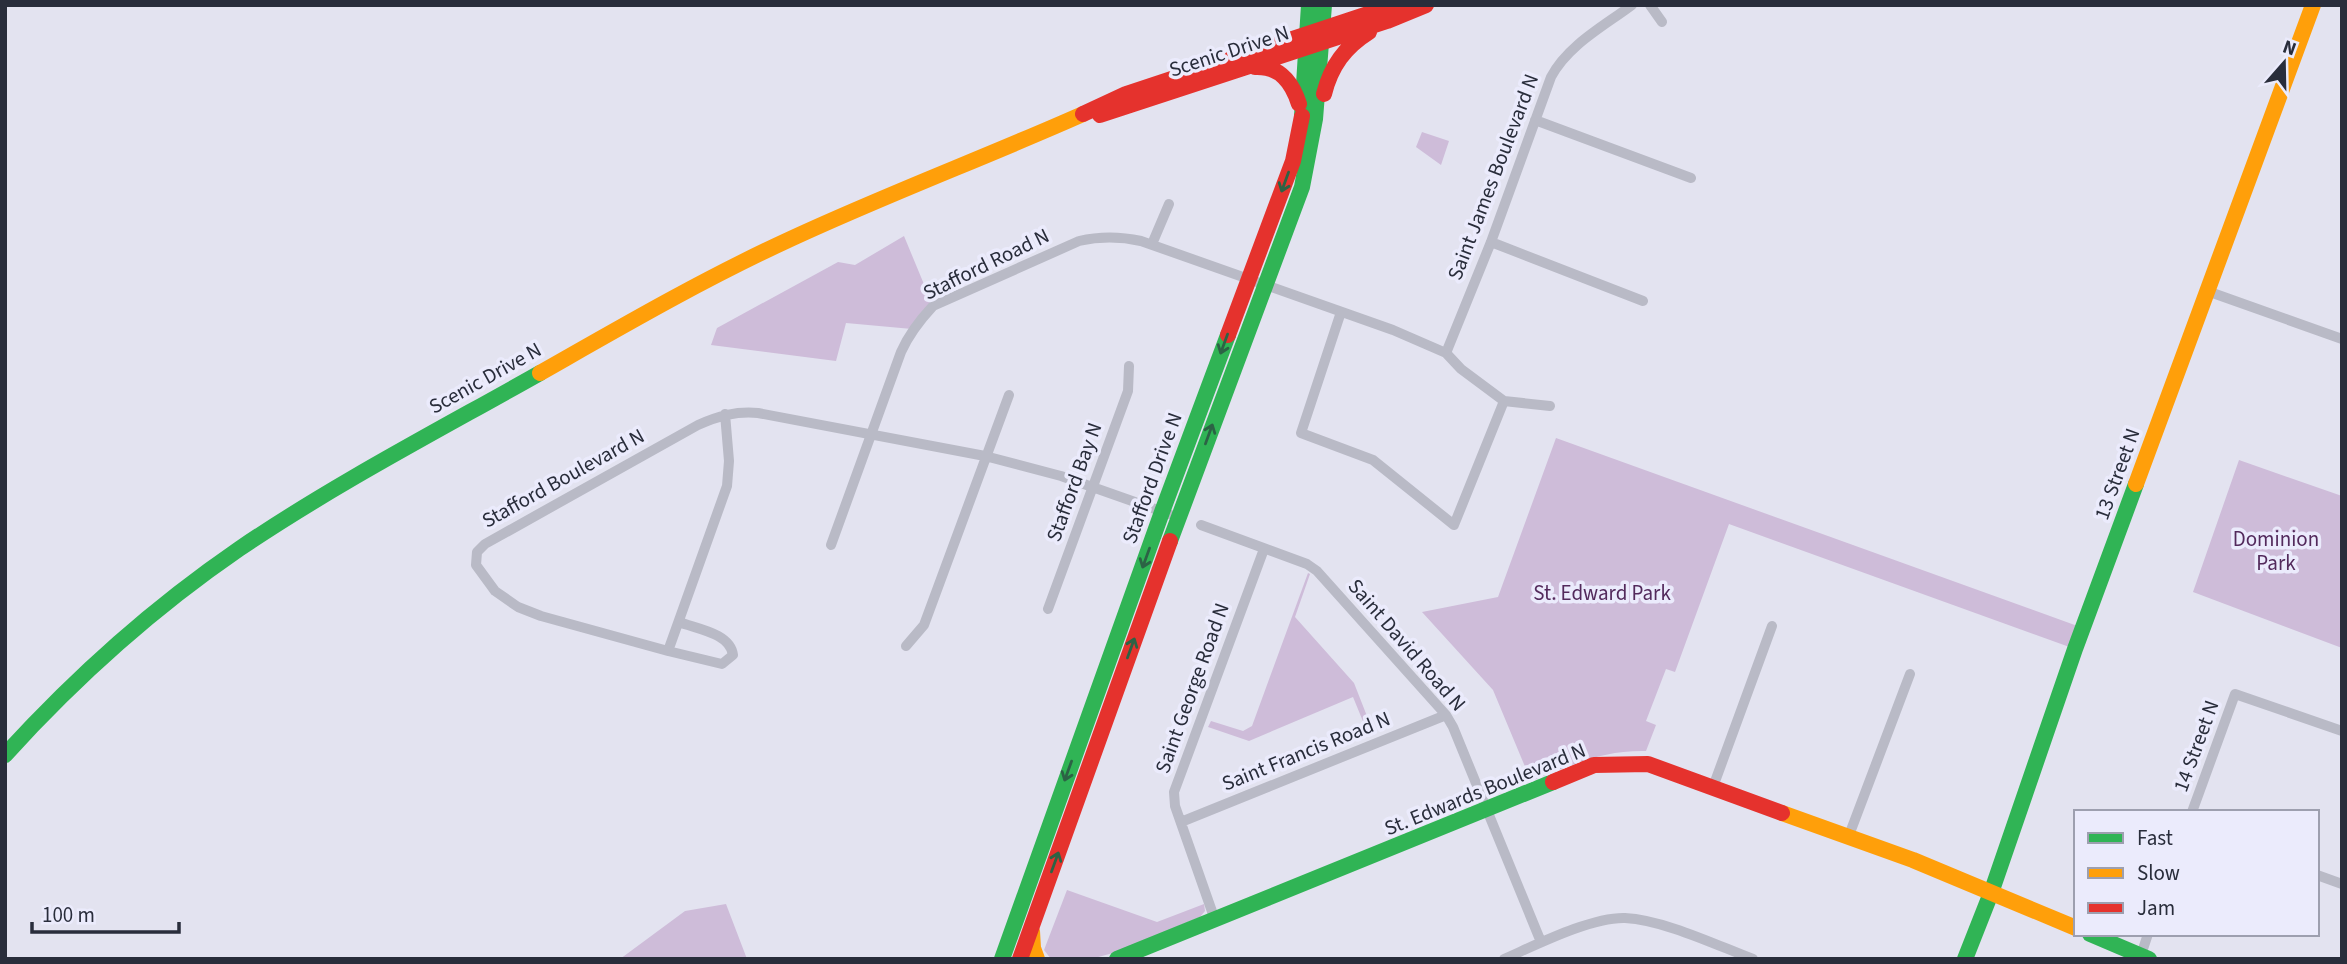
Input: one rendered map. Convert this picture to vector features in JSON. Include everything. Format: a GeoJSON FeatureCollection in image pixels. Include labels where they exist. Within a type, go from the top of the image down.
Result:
{"type":"FeatureCollection","features":[{"type":"Feature","properties":{"kind":"main road","name":"Stafford Drive N"},"geometry":{"type":"LineString","coordinates":[[1002,959],[1170,514],[1302,187],[1311,150],[1309,120],[1314,38],[1309,5]]}},
{"type":"Feature","properties":{"kind":"main road","name":"Stafford Drive N"},"geometry":{"type":"LineString","coordinates":[[1314,38],[1324,5]]}},
{"type":"Feature","properties":{"kind":"main road"},"geometry":{"type":"LineString","coordinates":[[1359,5],[1390,11]]}},
{"type":"Feature","properties":{"kind":"main road","name":"Scenic Drive N"},"geometry":{"type":"LineString","coordinates":[[5,755],[57,701],[140,624],[239,549],[323,495],[685,291],[783,242],[919,180],[1044,131],[1126,94],[1314,38],[1390,11],[1426,5]]}},
{"type":"Feature","properties":{"kind":"main road","name":"13 Street N"},"geometry":{"type":"LineString","coordinates":[[1965,959],[1991,893],[2075,649],[2313,5]]}},
{"type":"Feature","properties":{"kind":"main road"},"geometry":{"type":"LineString","coordinates":[[1242,69],[1264,65],[1287,78],[1309,120],[1322,108],[1330,74],[1340,57],[1390,11]]}},
{"type":"Feature","properties":{"kind":"main road","name":"Scenic Drive N"},"geometry":{"type":"LineString","coordinates":[[1044,131],[1136,105],[1242,69],[1314,38]]}},
{"type":"Feature","properties":{"kind":"main road","name":"Stafford Drive N"},"geometry":{"type":"LineString","coordinates":[[1020,959],[1247,280],[1309,120]]}},
{"type":"Feature","properties":{"kind":"main road","name":"St. Edwards Boulevard N"},"geometry":{"type":"LineString","coordinates":[[1117,959],[1594,765],[1623,763],[1648,765],[1713,787],[1913,860],[2074,927]]}},
{"type":"Feature","properties":{"kind":"main road"},"geometry":{"type":"LineString","coordinates":[[1032,926],[1033,948],[1037,959]]}},
{"type":"Feature","properties":{"kind":"main road"},"geometry":{"type":"LineString","coordinates":[[2095,936],[2145,957]]}},
{"type":"Feature","properties":{"kind":"street","name":"Saint James Boulevard N"},"geometry":{"type":"LineString","coordinates":[[1446,353],[1491,242],[1551,77],[1573,49],[1632,5]]}},
{"type":"Feature","properties":{"kind":"street"},"geometry":{"type":"LineString","coordinates":[[1650,5],[1662,22]]}},
{"type":"Feature","properties":{"kind":"street"},"geometry":{"type":"LineString","coordinates":[[1535,120],[1691,178]]}},
{"type":"Feature","properties":{"kind":"street"},"geometry":{"type":"LineString","coordinates":[[1152,244],[1169,204]]}},
{"type":"Feature","properties":{"kind":"street","name":"Stafford Road N"},"geometry":{"type":"LineString","coordinates":[[871,434],[906,340],[933,306],[1079,241],[1112,236],[1152,244],[1264,284]]}},
{"type":"Feature","properties":{"kind":"street"},"geometry":{"type":"LineString","coordinates":[[1491,242],[1643,301]]}},
{"type":"Feature","properties":{"kind":"street"},"geometry":{"type":"LineString","coordinates":[[1264,284],[1393,330],[1446,353],[1461,369],[1504,401],[1550,406]]}},
{"type":"Feature","properties":{"kind":"street"},"geometry":{"type":"LineString","coordinates":[[2207,291],[2342,340]]}},
{"type":"Feature","properties":{"kind":"street"},"geometry":{"type":"LineString","coordinates":[[1341,312],[1300,433],[1374,460],[1454,525],[1504,401]]}},
{"type":"Feature","properties":{"kind":"street","name":"Stafford Bay N"},"geometry":{"type":"LineString","coordinates":[[1048,609],[1128,391],[1129,366]]}},
{"type":"Feature","properties":{"kind":"street"},"geometry":{"type":"LineString","coordinates":[[906,646],[924,625],[1009,394]]}},
{"type":"Feature","properties":{"kind":"street","name":"Stafford Boulevard N"},"geometry":{"type":"LineString","coordinates":[[679,622],[724,638],[733,655],[722,664],[713,664],[541,616],[518,607],[495,591],[479,571],[475,560],[477,552],[485,544],[698,425],[725,414],[758,413],[985,456],[1093,487],[1170,514]]}},
{"type":"Feature","properties":{"kind":"street"},"geometry":{"type":"LineString","coordinates":[[668,651],[727,486],[729,461],[725,414]]}},
{"type":"Feature","properties":{"kind":"street"},"geometry":{"type":"LineString","coordinates":[[831,545],[871,434]]}},
{"type":"Feature","properties":{"kind":"street","name":"Saint David Road N"},"geometry":{"type":"LineString","coordinates":[[1200,524],[1307,564],[1317,571],[1446,715],[1541,942]]}},
{"type":"Feature","properties":{"kind":"street","name":"Saint George Road N"},"geometry":{"type":"LineString","coordinates":[[1215,920],[1175,806],[1174,792],[1264,549]]}},
{"type":"Feature","properties":{"kind":"street"},"geometry":{"type":"LineString","coordinates":[[1713,787],[1772,626]]}},
{"type":"Feature","properties":{"kind":"street"},"geometry":{"type":"LineString","coordinates":[[1849,838],[1910,674]]}},
{"type":"Feature","properties":{"kind":"street","name":"14 Street N"},"geometry":{"type":"LineString","coordinates":[[2194,810],[2235,694],[2342,731]]}},
{"type":"Feature","properties":{"kind":"street","name":"Saint Francis Road N"},"geometry":{"type":"LineString","coordinates":[[1181,822],[1446,715]]}},
{"type":"Feature","properties":{"kind":"street"},"geometry":{"type":"LineString","coordinates":[[2319,876],[2342,884]]}},
{"type":"Feature","properties":{"kind":"street"},"geometry":{"type":"LineString","coordinates":[[1504,959],[1583,927],[1623,918],[1646,921],[1753,959]]}},
{"type":"Feature","properties":{"kind":"street"},"geometry":{"type":"LineString","coordinates":[[2145,957],[2148,936]]}},
{"type":"Feature","properties":{"kind":"green space"},"geometry":{"type":"Polygon","coordinates":[[[1422,132],[1449,141],[1441,165],[1416,147],[1422,132]]]}},
{"type":"Feature","properties":{"kind":"green space"},"geometry":{"type":"Polygon","coordinates":[[[904,236],[933,306],[912,329],[846,323],[836,361],[711,345],[717,328],[838,262],[855,265],[904,236]]]}},
{"type":"Feature","properties":{"kind":"green space","name":"St. Edward Park"},"geometry":{"type":"Polygon","coordinates":[[[1556,438],[2083,628],[2075,649],[1729,524],[1675,672],[1666,669],[1646,721],[1656,725],[1646,751],[1601,756],[1531,781],[1493,690],[1422,612],[1498,597],[1556,438]]]}},
{"type":"Feature","properties":{"kind":"green space","name":"Dominion Park"},"geometry":{"type":"Polygon","coordinates":[[[2239,460],[2342,496],[2342,648],[2193,592],[2239,460]]]}},
{"type":"Feature","properties":{"kind":"green space"},"geometry":{"type":"Polygon","coordinates":[[[1308,573],[1310,574],[1295,617],[1354,683],[1374,734],[1369,736],[1353,697],[1249,741],[1208,727],[1211,721],[1243,731],[1252,726],[1308,573]]]}},
{"type":"Feature","properties":{"kind":"green space"},"geometry":{"type":"Polygon","coordinates":[[[1067,890],[1157,922],[1204,904],[1205,911],[1200,917],[1113,953],[1091,959],[1051,959],[1044,950],[1067,890]]]}},
{"type":"Feature","properties":{"kind":"green space"},"geometry":{"type":"Polygon","coordinates":[[[726,904],[747,959],[620,959],[685,911],[726,904]]]}},
{"type":"Feature","properties":{"kind":"traffic: fast"},"geometry":{"type":"LineString","coordinates":[[1302,116],[1309,5]]}},
{"type":"Feature","properties":{"kind":"traffic: fast"},"geometry":{"type":"LineString","coordinates":[[1170,541],[1302,187],[1315,119],[1324,5]]}},
{"type":"Feature","properties":{"kind":"traffic: fast"},"geometry":{"type":"LineString","coordinates":[[1002,959],[1228,335]]}},
{"type":"Feature","properties":{"kind":"traffic: fast"},"geometry":{"type":"LineString","coordinates":[[5,755],[116,645],[176,595],[239,549],[312,502],[540,373]]}},
{"type":"Feature","properties":{"kind":"traffic: fast"},"geometry":{"type":"LineString","coordinates":[[1965,959],[1991,893],[2075,649],[2136,484]]}},
{"type":"Feature","properties":{"kind":"traffic: fast"},"geometry":{"type":"LineString","coordinates":[[1117,959],[1553,782]]}},
{"type":"Feature","properties":{"kind":"traffic: fast"},"geometry":{"type":"LineString","coordinates":[[2095,936],[2149,959]]}},
{"type":"Feature","properties":{"kind":"traffic: slow"},"geometry":{"type":"LineString","coordinates":[[2136,484],[2313,5]]}},
{"type":"Feature","properties":{"kind":"traffic: slow"},"geometry":{"type":"LineString","coordinates":[[540,373],[691,288],[784,242],[1083,114]]}},
{"type":"Feature","properties":{"kind":"traffic: slow"},"geometry":{"type":"LineString","coordinates":[[1782,813],[1913,860],[2074,927]]}},
{"type":"Feature","properties":{"kind":"traffic: slow"},"geometry":{"type":"LineString","coordinates":[[1032,931],[1037,959]]}},
{"type":"Feature","properties":{"kind":"traffic: jam"},"geometry":{"type":"LineString","coordinates":[[1083,114],[1126,94],[1395,5]]}},
{"type":"Feature","properties":{"kind":"traffic: jam"},"geometry":{"type":"LineString","coordinates":[[1100,115],[1387,21],[1426,5]]}},
{"type":"Feature","properties":{"kind":"traffic: jam"},"geometry":{"type":"LineString","coordinates":[[1324,94],[1340,58],[1369,32]]}},
{"type":"Feature","properties":{"kind":"traffic: jam"},"geometry":{"type":"LineString","coordinates":[[1255,67],[1271,69],[1284,77],[1299,104]]}},
{"type":"Feature","properties":{"kind":"traffic: jam"},"geometry":{"type":"LineString","coordinates":[[1228,335],[1293,161],[1302,116]]}},
{"type":"Feature","properties":{"kind":"traffic: jam"},"geometry":{"type":"LineString","coordinates":[[1020,959],[1170,541]]}},
{"type":"Feature","properties":{"kind":"traffic: jam"},"geometry":{"type":"LineString","coordinates":[[1553,782],[1594,765],[1648,764],[1782,813]]}}]}
